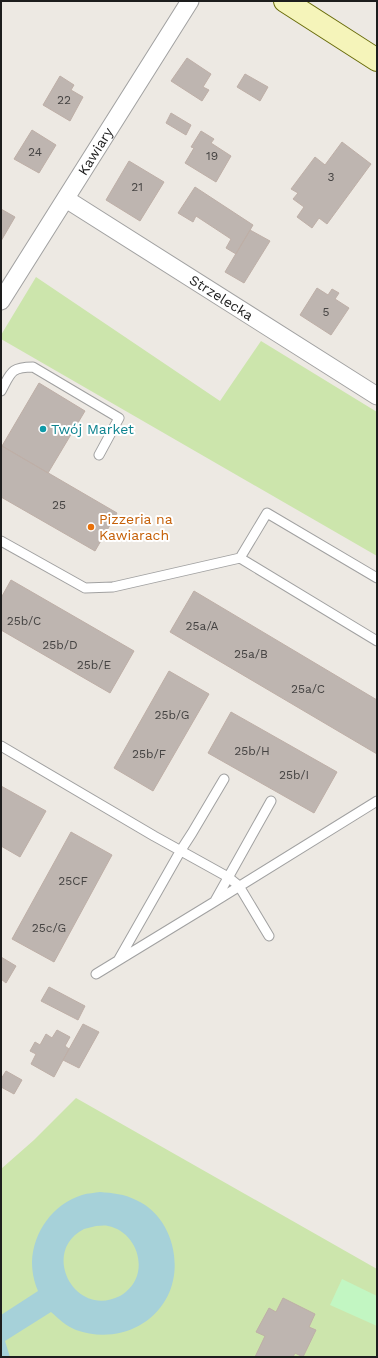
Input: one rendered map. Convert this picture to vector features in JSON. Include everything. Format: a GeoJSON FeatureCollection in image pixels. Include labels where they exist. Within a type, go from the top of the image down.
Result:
{"type":"FeatureCollection","features":[{"type":"Feature","properties":{"kind":"street","name":"Kawiary"},"geometry":{"type":"LineString","coordinates":[[1,301],[190,1]]}},
{"type":"Feature","properties":{"kind":"street"},"geometry":{"type":"LineString","coordinates":[[285,1],[375,54]]}},
{"type":"Feature","properties":{"kind":"street","name":"Strzelecka"},"geometry":{"type":"LineString","coordinates":[[66,199],[377,396]]}},
{"type":"Feature","properties":{"kind":"lane"},"geometry":{"type":"LineString","coordinates":[[1,391],[12,371],[21,367],[33,367],[119,418],[99,455]]}},
{"type":"Feature","properties":{"kind":"lane"},"geometry":{"type":"LineString","coordinates":[[240,558],[267,513],[377,578]]}},
{"type":"Feature","properties":{"kind":"lane"},"geometry":{"type":"LineString","coordinates":[[1,541],[84,588],[113,587],[240,558],[377,640]]}},
{"type":"Feature","properties":{"kind":"lane"},"geometry":{"type":"LineString","coordinates":[[1,746],[154,836],[228,877],[239,886],[269,936]]}},
{"type":"Feature","properties":{"kind":"lane"},"geometry":{"type":"LineString","coordinates":[[119,960],[181,850],[224,779]]}},
{"type":"Feature","properties":{"kind":"lane"},"geometry":{"type":"LineString","coordinates":[[214,902],[271,801]]}},
{"type":"Feature","properties":{"kind":"lane"},"geometry":{"type":"LineString","coordinates":[[96,974],[377,801]]}},
{"type":"Feature","properties":{"kind":"green space"},"geometry":{"type":"Polygon","coordinates":[[[36,277],[220,401],[261,341],[377,412],[377,556],[1,339],[1,335],[36,277]]]}},
{"type":"Feature","properties":{"kind":"green space"},"geometry":{"type":"Polygon","coordinates":[[[76,1098],[377,1269],[377,1357],[1,1357],[1,1169],[34,1140],[76,1098]]]}},
{"type":"Feature","properties":{"kind":"green space"},"geometry":{"type":"Polygon","coordinates":[[[342,1279],[377,1296],[377,1326],[330,1305],[342,1279]]]}},
{"type":"Feature","properties":{"kind":"water"},"geometry":{"type":"Polygon","coordinates":[[[100,1192],[127,1196],[148,1207],[159,1218],[172,1243],[174,1257],[172,1286],[166,1299],[149,1319],[127,1331],[114,1334],[101,1335],[76,1330],[51,1312],[5,1341],[10,1357],[1,1357],[1,1315],[38,1291],[32,1269],[33,1251],[36,1240],[46,1221],[62,1205],[72,1199],[82,1195],[100,1192]],[[98,1226],[84,1229],[71,1239],[65,1252],[64,1266],[68,1279],[77,1291],[89,1298],[103,1301],[120,1296],[129,1289],[137,1276],[139,1264],[136,1250],[128,1237],[115,1228],[98,1226]]]}},
{"type":"Feature","properties":{"kind":"building"},"geometry":{"type":"Polygon","coordinates":[[[187,58],[211,74],[203,87],[209,90],[202,101],[171,81],[187,58]]]}},
{"type":"Feature","properties":{"kind":"building"},"geometry":{"type":"Polygon","coordinates":[[[245,74],[268,87],[260,101],[237,87],[245,74]]]}},
{"type":"Feature","properties":{"kind":"building"},"geometry":{"type":"Polygon","coordinates":[[[60,76],[74,85],[71,90],[83,97],[70,121],[43,105],[60,76]]]}},
{"type":"Feature","properties":{"kind":"building"},"geometry":{"type":"Polygon","coordinates":[[[171,113],[191,125],[186,135],[166,123],[171,113]]]}},
{"type":"Feature","properties":{"kind":"building"},"geometry":{"type":"Polygon","coordinates":[[[32,130],[56,145],[39,173],[14,159],[32,130]]]}},
{"type":"Feature","properties":{"kind":"building"},"geometry":{"type":"Polygon","coordinates":[[[201,131],[214,139],[211,143],[231,156],[216,182],[185,163],[194,148],[191,147],[201,131]]]}},
{"type":"Feature","properties":{"kind":"building"},"geometry":{"type":"Polygon","coordinates":[[[342,142],[371,164],[327,224],[319,218],[312,228],[297,217],[304,207],[293,199],[298,193],[291,189],[315,157],[325,165],[342,142]]]}},
{"type":"Feature","properties":{"kind":"building"},"geometry":{"type":"Polygon","coordinates":[[[129,161],[164,182],[140,221],[106,200],[129,161]]]}},
{"type":"Feature","properties":{"kind":"building"},"geometry":{"type":"Polygon","coordinates":[[[195,187],[253,225],[236,254],[226,248],[231,239],[196,216],[193,222],[178,213],[195,187]]]}},
{"type":"Feature","properties":{"kind":"building"},"geometry":{"type":"Polygon","coordinates":[[[1,209],[15,217],[1,241],[1,209]]]}},
{"type":"Feature","properties":{"kind":"building"},"geometry":{"type":"Polygon","coordinates":[[[250,230],[270,241],[244,283],[225,272],[250,230]]]}},
{"type":"Feature","properties":{"kind":"building"},"geometry":{"type":"Polygon","coordinates":[[[317,288],[328,295],[332,289],[339,293],[335,299],[349,308],[331,335],[300,315],[317,288]]]}},
{"type":"Feature","properties":{"kind":"building","name":"Twój Market"},"geometry":{"type":"Polygon","coordinates":[[[39,383],[85,411],[48,473],[2,446],[39,383]]]}},
{"type":"Feature","properties":{"kind":"building"},"geometry":{"type":"Polygon","coordinates":[[[2,446],[117,513],[95,551],[1,497],[2,446]]]}},
{"type":"Feature","properties":{"kind":"building"},"geometry":{"type":"Polygon","coordinates":[[[11,580],[134,651],[110,693],[1,630],[1,598],[11,580]]]}},
{"type":"Feature","properties":{"kind":"building"},"geometry":{"type":"Polygon","coordinates":[[[194,591],[377,700],[377,754],[170,632],[194,591]]]}},
{"type":"Feature","properties":{"kind":"building"},"geometry":{"type":"Polygon","coordinates":[[[169,671],[209,694],[153,791],[114,768],[169,671]]]}},
{"type":"Feature","properties":{"kind":"building"},"geometry":{"type":"Polygon","coordinates":[[[231,712],[337,772],[314,813],[208,753],[231,712]]]}},
{"type":"Feature","properties":{"kind":"building"},"geometry":{"type":"Polygon","coordinates":[[[1,786],[46,811],[20,857],[1,846],[1,786]]]}},
{"type":"Feature","properties":{"kind":"building"},"geometry":{"type":"Polygon","coordinates":[[[71,832],[112,855],[54,962],[12,939],[71,832]]]}},
{"type":"Feature","properties":{"kind":"building"},"geometry":{"type":"Polygon","coordinates":[[[1,957],[16,966],[6,983],[1,979],[1,957]]]}},
{"type":"Feature","properties":{"kind":"building"},"geometry":{"type":"Polygon","coordinates":[[[49,987],[85,1006],[78,1020],[41,1001],[49,987]]]}},
{"type":"Feature","properties":{"kind":"building"},"geometry":{"type":"Polygon","coordinates":[[[83,1024],[99,1032],[79,1068],[63,1060],[83,1024]]]}},
{"type":"Feature","properties":{"kind":"building"},"geometry":{"type":"Polygon","coordinates":[[[57,1030],[70,1037],[65,1046],[69,1049],[54,1077],[31,1064],[36,1054],[30,1051],[35,1042],[40,1045],[46,1034],[52,1038],[57,1030]]]}},
{"type":"Feature","properties":{"kind":"building"},"geometry":{"type":"Polygon","coordinates":[[[6,1071],[22,1080],[14,1094],[1,1087],[1,1079],[6,1071]]]}},
{"type":"Feature","properties":{"kind":"building"},"geometry":{"type":"Polygon","coordinates":[[[283,1298],[315,1314],[309,1327],[316,1330],[303,1357],[295,1353],[293,1357],[255,1357],[265,1336],[256,1332],[269,1308],[276,1312],[283,1298]]]}},
{"type":"Feature","properties":{"kind":"place","name":"Twój Market"},"geometry":{"type":"Point","coordinates":[43,429]}},
{"type":"Feature","properties":{"kind":"place","name":"Pizzeria na Kawiarach"},"geometry":{"type":"Point","coordinates":[91,527]}}]}
